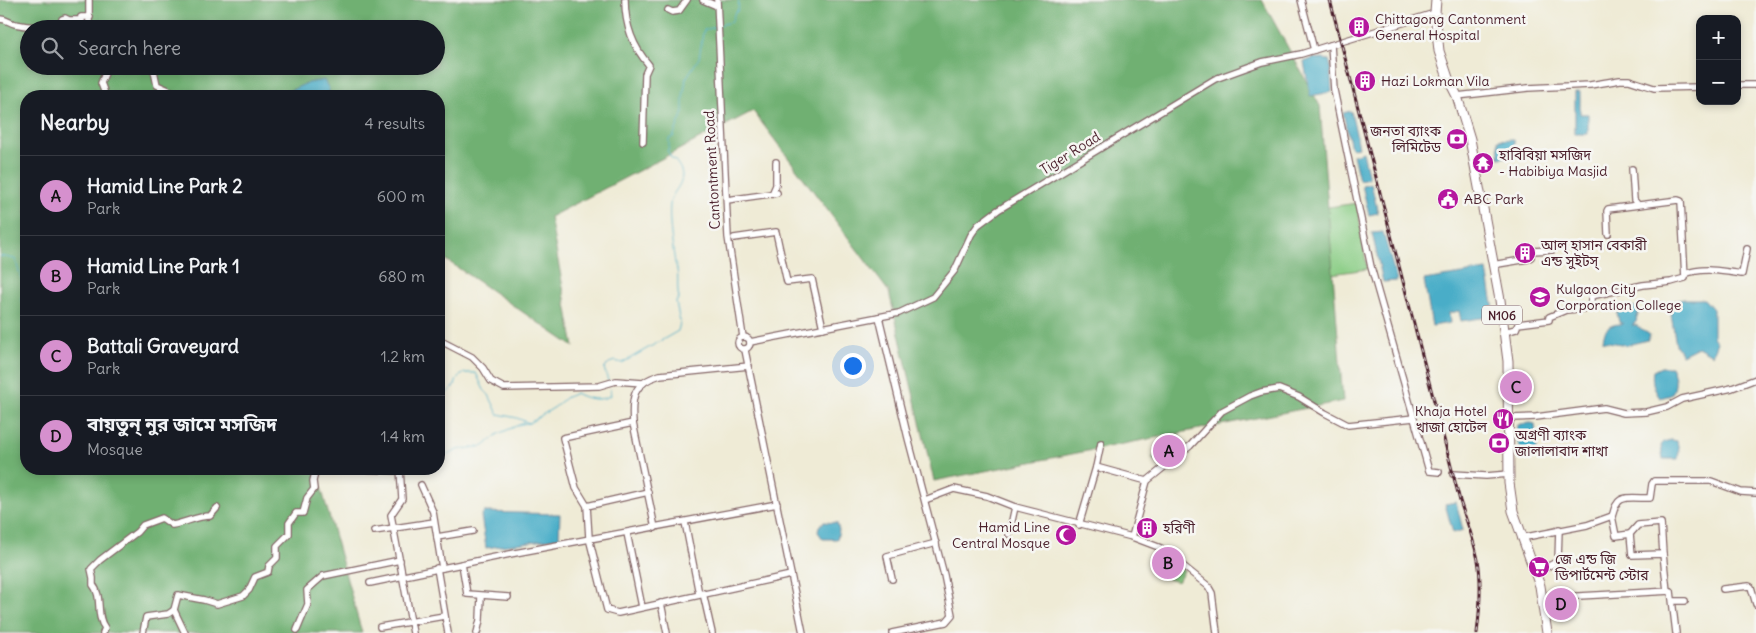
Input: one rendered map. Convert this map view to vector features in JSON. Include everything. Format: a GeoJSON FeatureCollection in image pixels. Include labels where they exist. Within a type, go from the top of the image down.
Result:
{"type":"FeatureCollection","features":[{"type":"Feature","properties":{"kind":"highway","name":"N106"},"geometry":{"type":"LineString","coordinates":[[1437,0],[1435,13],[1437,39],[1442,63],[1458,96],[1470,139],[1500,300],[1508,361],[1509,474],[1513,511],[1537,572],[1551,633]]}},
{"type":"Feature","properties":{"kind":"highway","name":"N106"},"geometry":{"type":"LineString","coordinates":[[1437,0],[1444,56],[1473,137],[1498,264],[1508,331],[1513,488],[1523,537]]}},
{"type":"Feature","properties":{"kind":"highway","name":"N106"},"geometry":{"type":"LineString","coordinates":[[1544,598],[1547,633]]}},
{"type":"Feature","properties":{"kind":"street"},"geometry":{"type":"LineString","coordinates":[[89,0],[90,20]]}},
{"type":"Feature","properties":{"kind":"street"},"geometry":{"type":"LineString","coordinates":[[625,0],[625,10],[631,37],[649,65],[645,74],[643,142]]}},
{"type":"Feature","properties":{"kind":"street"},"geometry":{"type":"LineString","coordinates":[[668,10],[672,12],[679,11],[687,0]]}},
{"type":"Feature","properties":{"kind":"street"},"geometry":{"type":"LineString","coordinates":[[704,0],[717,3]]}},
{"type":"Feature","properties":{"kind":"street"},"geometry":{"type":"LineString","coordinates":[[1301,0],[1314,50]]}},
{"type":"Feature","properties":{"kind":"street","name":"Cantontment Road"},"geometry":{"type":"LineString","coordinates":[[717,3],[728,237],[742,337]]}},
{"type":"Feature","properties":{"kind":"street","name":"Tiger Road"},"geometry":{"type":"LineString","coordinates":[[750,342],[899,313],[933,297],[955,270],[970,235],[978,225],[998,210],[1215,79],[1262,62],[1314,50],[1435,13]]}},
{"type":"Feature","properties":{"kind":"street"},"geometry":{"type":"LineString","coordinates":[[69,20],[82,20],[81,17],[90,17]]}},
{"type":"Feature","properties":{"kind":"street"},"geometry":{"type":"LineString","coordinates":[[0,19],[6,19],[13,24],[20,25]]}},
{"type":"Feature","properties":{"kind":"street"},"geometry":{"type":"LineString","coordinates":[[1331,45],[1334,90],[1371,267],[1429,471],[1439,472]]}},
{"type":"Feature","properties":{"kind":"street"},"geometry":{"type":"LineString","coordinates":[[104,75],[101,83],[104,90]]}},
{"type":"Feature","properties":{"kind":"street"},"geometry":{"type":"LineString","coordinates":[[155,75],[157,86],[168,90]]}},
{"type":"Feature","properties":{"kind":"street"},"geometry":{"type":"LineString","coordinates":[[1458,96],[1528,88],[1590,85],[1620,80],[1629,80],[1654,88],[1696,87]]}},
{"type":"Feature","properties":{"kind":"street"},"geometry":{"type":"LineString","coordinates":[[1741,85],[1756,85]]}},
{"type":"Feature","properties":{"kind":"street"},"geometry":{"type":"LineString","coordinates":[[726,200],[774,193],[776,162]]}},
{"type":"Feature","properties":{"kind":"street"},"geometry":{"type":"LineString","coordinates":[[1632,170],[1634,200],[1638,205]]}},
{"type":"Feature","properties":{"kind":"street"},"geometry":{"type":"LineString","coordinates":[[1508,331],[1516,329],[1518,324],[1549,320],[1550,317],[1566,310],[1591,308],[1591,296],[1643,285],[1678,281],[1684,278],[1681,201],[1607,210],[1608,234]]}},
{"type":"Feature","properties":{"kind":"street"},"geometry":{"type":"LineString","coordinates":[[734,238],[776,232],[787,282],[812,279],[823,328]]}},
{"type":"Feature","properties":{"kind":"street"},"geometry":{"type":"LineString","coordinates":[[1685,274],[1702,270],[1742,274],[1747,249]]}},
{"type":"Feature","properties":{"kind":"street"},"geometry":{"type":"LineString","coordinates":[[1498,264],[1528,259],[1531,251],[1552,250]]}},
{"type":"Feature","properties":{"kind":"street"},"geometry":{"type":"LineString","coordinates":[[879,317],[944,575],[952,615],[946,622],[892,633]]}},
{"type":"Feature","properties":{"kind":"street"},"geometry":{"type":"LineString","coordinates":[[742,337],[747,338],[750,342],[749,347],[745,350],[740,349],[738,345],[738,340],[742,337]]}},
{"type":"Feature","properties":{"kind":"street"},"geometry":{"type":"LineString","coordinates":[[445,343],[472,357],[483,368],[491,381],[504,388],[599,386],[616,381],[643,383]]}},
{"type":"Feature","properties":{"kind":"street"},"geometry":{"type":"LineString","coordinates":[[745,350],[803,633]]}},
{"type":"Feature","properties":{"kind":"street"},"geometry":{"type":"LineString","coordinates":[[655,528],[633,423],[633,395],[643,383],[650,378],[660,375],[749,366]]}},
{"type":"Feature","properties":{"kind":"street"},"geometry":{"type":"LineString","coordinates":[[1511,418],[1536,417],[1604,408],[1624,413],[1646,412],[1667,407],[1682,399],[1732,388],[1756,379]]}},
{"type":"Feature","properties":{"kind":"street"},"geometry":{"type":"LineString","coordinates":[[1132,538],[1147,481],[1190,446],[1222,411],[1261,392],[1279,389],[1299,397],[1325,414],[1348,425],[1414,418]]}},
{"type":"Feature","properties":{"kind":"street"},"geometry":{"type":"LineString","coordinates":[[633,423],[563,438],[576,488],[587,506],[590,540],[607,610],[618,612],[791,576]]}},
{"type":"Feature","properties":{"kind":"street"},"geometry":{"type":"LineString","coordinates":[[1079,525],[1096,467],[1101,442]]}},
{"type":"Feature","properties":{"kind":"street"},"geometry":{"type":"LineString","coordinates":[[1096,467],[1147,481]]}},
{"type":"Feature","properties":{"kind":"street"},"geometry":{"type":"LineString","coordinates":[[1453,474],[1486,476],[1509,474]]}},
{"type":"Feature","properties":{"kind":"street"},"geometry":{"type":"LineString","coordinates":[[185,633],[174,610],[178,595],[217,604],[243,596],[249,590],[255,577],[268,572],[269,566],[277,558],[277,546],[289,534],[289,523],[296,513],[303,513],[307,498],[314,489],[314,475]]}},
{"type":"Feature","properties":{"kind":"street"},"geometry":{"type":"LineString","coordinates":[[401,475],[402,499],[391,515],[413,633]]}},
{"type":"Feature","properties":{"kind":"street"},"geometry":{"type":"LineString","coordinates":[[1667,591],[1661,523],[1638,525],[1630,534],[1616,536],[1612,516],[1616,504],[1620,500],[1650,498],[1654,481],[1712,481],[1741,492],[1756,493]]}},
{"type":"Feature","properties":{"kind":"street"},"geometry":{"type":"LineString","coordinates":[[421,485],[432,512],[437,537],[448,633]]}},
{"type":"Feature","properties":{"kind":"street"},"geometry":{"type":"LineString","coordinates":[[925,500],[954,489],[987,496],[1014,507],[1132,538],[1161,548],[1208,586],[1212,594],[1218,633]]}},
{"type":"Feature","properties":{"kind":"street"},"geometry":{"type":"LineString","coordinates":[[587,506],[648,492]]}},
{"type":"Feature","properties":{"kind":"street"},"geometry":{"type":"LineString","coordinates":[[370,583],[777,504]]}},
{"type":"Feature","properties":{"kind":"street"},"geometry":{"type":"LineString","coordinates":[[1009,534],[1014,507]]}},
{"type":"Feature","properties":{"kind":"street"},"geometry":{"type":"LineString","coordinates":[[102,633],[105,628],[102,623],[100,600],[93,584],[94,578],[90,569],[94,568],[100,560],[137,532],[143,525],[162,518],[172,525],[184,523],[200,516],[210,516],[217,508]]}},
{"type":"Feature","properties":{"kind":"street"},"geometry":{"type":"LineString","coordinates":[[1523,537],[1587,525],[1612,516]]}},
{"type":"Feature","properties":{"kind":"street"},"geometry":{"type":"LineString","coordinates":[[374,531],[434,522]]}},
{"type":"Feature","properties":{"kind":"street"},"geometry":{"type":"LineString","coordinates":[[685,522],[712,633]]}},
{"type":"Feature","properties":{"kind":"street"},"geometry":{"type":"LineString","coordinates":[[1537,572],[1558,561],[1559,529]]}},
{"type":"Feature","properties":{"kind":"street"},"geometry":{"type":"LineString","coordinates":[[437,537],[473,531]]}},
{"type":"Feature","properties":{"kind":"street"},"geometry":{"type":"LineString","coordinates":[[627,533],[642,607]]}},
{"type":"Feature","properties":{"kind":"street"},"geometry":{"type":"LineString","coordinates":[[1630,534],[1632,555],[1663,554]]}},
{"type":"Feature","properties":{"kind":"street"},"geometry":{"type":"LineString","coordinates":[[892,579],[887,556],[936,543]]}},
{"type":"Feature","properties":{"kind":"street"},"geometry":{"type":"LineString","coordinates":[[297,630],[308,604],[307,590],[323,576],[400,560]]}},
{"type":"Feature","properties":{"kind":"street"},"geometry":{"type":"LineString","coordinates":[[462,564],[467,594],[508,597]]}},
{"type":"Feature","properties":{"kind":"street"},"geometry":{"type":"LineString","coordinates":[[1723,588],[1751,587],[1756,604]]}},
{"type":"Feature","properties":{"kind":"street"},"geometry":{"type":"LineString","coordinates":[[1544,598],[1672,591],[1676,633]]}},
{"type":"Feature","properties":{"kind":"street"},"geometry":{"type":"LineString","coordinates":[[477,633],[480,620],[481,596]]}},
{"type":"Feature","properties":{"kind":"street"},"geometry":{"type":"LineString","coordinates":[[1673,601],[1685,601]]}},
{"type":"Feature","properties":{"kind":"street"},"geometry":{"type":"LineString","coordinates":[[661,603],[667,633]]}},
{"type":"Feature","properties":{"kind":"street"},"geometry":{"type":"LineString","coordinates":[[144,633],[146,617],[168,614],[174,610]]}},
{"type":"Feature","properties":{"kind":"street"},"geometry":{"type":"LineString","coordinates":[[380,627],[444,616]]}},
{"type":"Feature","properties":{"kind":"green space"},"geometry":{"type":"Polygon","coordinates":[[[0,0],[1262,0],[1320,106],[1343,401],[934,481],[889,292],[753,111],[550,217],[574,347],[445,259],[445,90],[20,90],[20,475],[318,475],[362,633],[0,633],[0,0]]]}},
{"type":"Feature","properties":{"kind":"green space"},"geometry":{"type":"Polygon","coordinates":[[[1357,203],[1367,269],[1332,274],[1322,208],[1357,203]]]}},
{"type":"Feature","properties":{"kind":"green space"},"geometry":{"type":"Polygon","coordinates":[[[1178,434],[1187,445],[1160,467],[1152,458],[1178,434]]]}},
{"type":"Feature","properties":{"kind":"green space"},"geometry":{"type":"Polygon","coordinates":[[[1163,555],[1184,570],[1178,582],[1158,576],[1163,555]]]}},
{"type":"Feature","properties":{"kind":"water"},"geometry":{"type":"Polygon","coordinates":[[[1314,58],[1329,60],[1332,92],[1310,96],[1304,62],[1314,58]]]}},
{"type":"Feature","properties":{"kind":"water"},"geometry":{"type":"Polygon","coordinates":[[[324,80],[329,90],[291,90],[307,83],[324,80]]]}},
{"type":"Feature","properties":{"kind":"water"},"geometry":{"type":"Polygon","coordinates":[[[1575,92],[1580,92],[1580,114],[1588,114],[1588,134],[1575,134],[1575,92]]]}},
{"type":"Feature","properties":{"kind":"water"},"geometry":{"type":"Polygon","coordinates":[[[1351,111],[1359,147],[1351,148],[1343,113],[1351,111]]]}},
{"type":"Feature","properties":{"kind":"water"},"geometry":{"type":"Polygon","coordinates":[[[1514,139],[1515,156],[1499,158],[1498,140],[1514,139]]]}},
{"type":"Feature","properties":{"kind":"water"},"geometry":{"type":"Polygon","coordinates":[[[1363,152],[1369,178],[1359,180],[1353,155],[1363,152]]]}},
{"type":"Feature","properties":{"kind":"water"},"geometry":{"type":"Polygon","coordinates":[[[1371,183],[1378,213],[1369,215],[1362,185],[1371,183]]]}},
{"type":"Feature","properties":{"kind":"water"},"geometry":{"type":"Polygon","coordinates":[[[1383,232],[1397,281],[1383,282],[1372,233],[1383,232]]]}},
{"type":"Feature","properties":{"kind":"water"},"geometry":{"type":"Polygon","coordinates":[[[1487,270],[1495,316],[1461,321],[1459,311],[1449,313],[1450,323],[1432,326],[1424,280],[1487,270]]]}},
{"type":"Feature","properties":{"kind":"water"},"geometry":{"type":"Polygon","coordinates":[[[1684,299],[1704,299],[1713,309],[1713,337],[1717,342],[1712,355],[1698,347],[1682,355],[1676,345],[1669,302],[1684,299]]]}},
{"type":"Feature","properties":{"kind":"water"},"geometry":{"type":"Polygon","coordinates":[[[1632,307],[1638,307],[1639,310],[1636,322],[1632,325],[1636,325],[1650,335],[1648,340],[1627,345],[1603,341],[1605,332],[1609,327],[1623,324],[1619,322],[1617,313],[1632,307]]]}},
{"type":"Feature","properties":{"kind":"water"},"geometry":{"type":"Polygon","coordinates":[[[1661,367],[1671,367],[1675,381],[1671,395],[1660,398],[1656,392],[1652,375],[1653,371],[1661,367]]]}},
{"type":"Feature","properties":{"kind":"water"},"geometry":{"type":"Polygon","coordinates":[[[1535,424],[1537,449],[1534,452],[1524,452],[1518,441],[1517,426],[1535,424]]]}},
{"type":"Feature","properties":{"kind":"water"},"geometry":{"type":"Polygon","coordinates":[[[1677,441],[1678,459],[1663,459],[1661,446],[1663,442],[1677,441]]]}},
{"type":"Feature","properties":{"kind":"water"},"geometry":{"type":"Polygon","coordinates":[[[1456,502],[1463,530],[1453,533],[1445,504],[1456,502]]]}},
{"type":"Feature","properties":{"kind":"water"},"geometry":{"type":"Polygon","coordinates":[[[484,512],[560,514],[559,538],[486,548],[481,516],[484,512]]]}},
{"type":"Feature","properties":{"kind":"water"},"geometry":{"type":"Polygon","coordinates":[[[824,522],[837,523],[839,530],[837,539],[823,539],[818,532],[819,526],[824,522]]]}},
{"type":"Feature","properties":{"kind":"waterway"},"geometry":{"type":"LineString","coordinates":[[720,25],[733,20],[734,14],[738,10],[739,0]]}},
{"type":"Feature","properties":{"kind":"waterway"},"geometry":{"type":"LineString","coordinates":[[608,381],[604,368],[609,363],[615,361],[622,363],[678,331],[680,323],[676,302],[679,298],[678,276],[672,239],[670,203],[682,176],[680,167],[667,150],[669,148],[669,139],[673,137],[683,113],[686,78],[699,58],[704,30],[716,27]]}},
{"type":"Feature","properties":{"kind":"waterway"},"geometry":{"type":"LineString","coordinates":[[0,256],[15,259],[20,275]]}},
{"type":"Feature","properties":{"kind":"waterway"},"geometry":{"type":"LineString","coordinates":[[445,395],[455,385],[458,377],[465,373],[476,373],[498,414],[529,423],[555,407],[565,398],[576,393],[594,399],[607,397],[611,395],[609,385]]}},
{"type":"Feature","properties":{"kind":"waterway"},"geometry":{"type":"LineString","coordinates":[[445,453],[448,455],[457,450],[484,446],[498,434],[521,424],[529,423]]}},
{"type":"Feature","properties":{"kind":"railway"},"geometry":{"type":"LineString","coordinates":[[1330,0],[1460,501],[1476,553],[1480,587],[1477,633]]}},
{"type":"Feature","properties":{"kind":"place","name":"Chittagong Cantonment General Hospital"},"geometry":{"type":"Point","coordinates":[1359,27]}},
{"type":"Feature","properties":{"kind":"place","name":"Hazi Lokman Vila"},"geometry":{"type":"Point","coordinates":[1365,81]}},
{"type":"Feature","properties":{"kind":"place","name":"জনতা ব্যাংক লিমিটেড"},"geometry":{"type":"Point","coordinates":[1457,139]}},
{"type":"Feature","properties":{"kind":"place","name":"হাবিবিয়া মসজিদ - Habibiya Masjid"},"geometry":{"type":"Point","coordinates":[1483,163]}},
{"type":"Feature","properties":{"kind":"place","name":"ABC Park"},"geometry":{"type":"Point","coordinates":[1448,199]}},
{"type":"Feature","properties":{"kind":"place","name":"আল্ হাসান বেকারী এন্ড সুইটস্"},"geometry":{"type":"Point","coordinates":[1525,253]}},
{"type":"Feature","properties":{"kind":"place","name":"Kulgaon City Corporation College"},"geometry":{"type":"Point","coordinates":[1540,297]}},
{"type":"Feature","properties":{"kind":"place","name":"Battali Graveyard"},"geometry":{"type":"Point","coordinates":[1516,387]}},
{"type":"Feature","properties":{"kind":"place","name":"Khaja Hotel খাজা হোটেল"},"geometry":{"type":"Point","coordinates":[1503,419]}},
{"type":"Feature","properties":{"kind":"place","name":"অগ্রণী ব্যাংক জালালাবাদ শাখা"},"geometry":{"type":"Point","coordinates":[1499,443]}},
{"type":"Feature","properties":{"kind":"place","name":"Hamid Line Park 2"},"geometry":{"type":"Point","coordinates":[1169,451]}},
{"type":"Feature","properties":{"kind":"place","name":"হরিণী"},"geometry":{"type":"Point","coordinates":[1147,528]}},
{"type":"Feature","properties":{"kind":"place","name":"Hamid Line Central Mosque"},"geometry":{"type":"Point","coordinates":[1066,535]}},
{"type":"Feature","properties":{"kind":"place","name":"Hamid Line Park 1"},"geometry":{"type":"Point","coordinates":[1168,563]}},
{"type":"Feature","properties":{"kind":"place","name":"জে এন্ড জি ডিপার্টমেন্ট স্টোর"},"geometry":{"type":"Point","coordinates":[1539,567]}},
{"type":"Feature","properties":{"kind":"place","name":"বায়তুন্ নুর জামে মসজিদ"},"geometry":{"type":"Point","coordinates":[1561,604]}}]}
